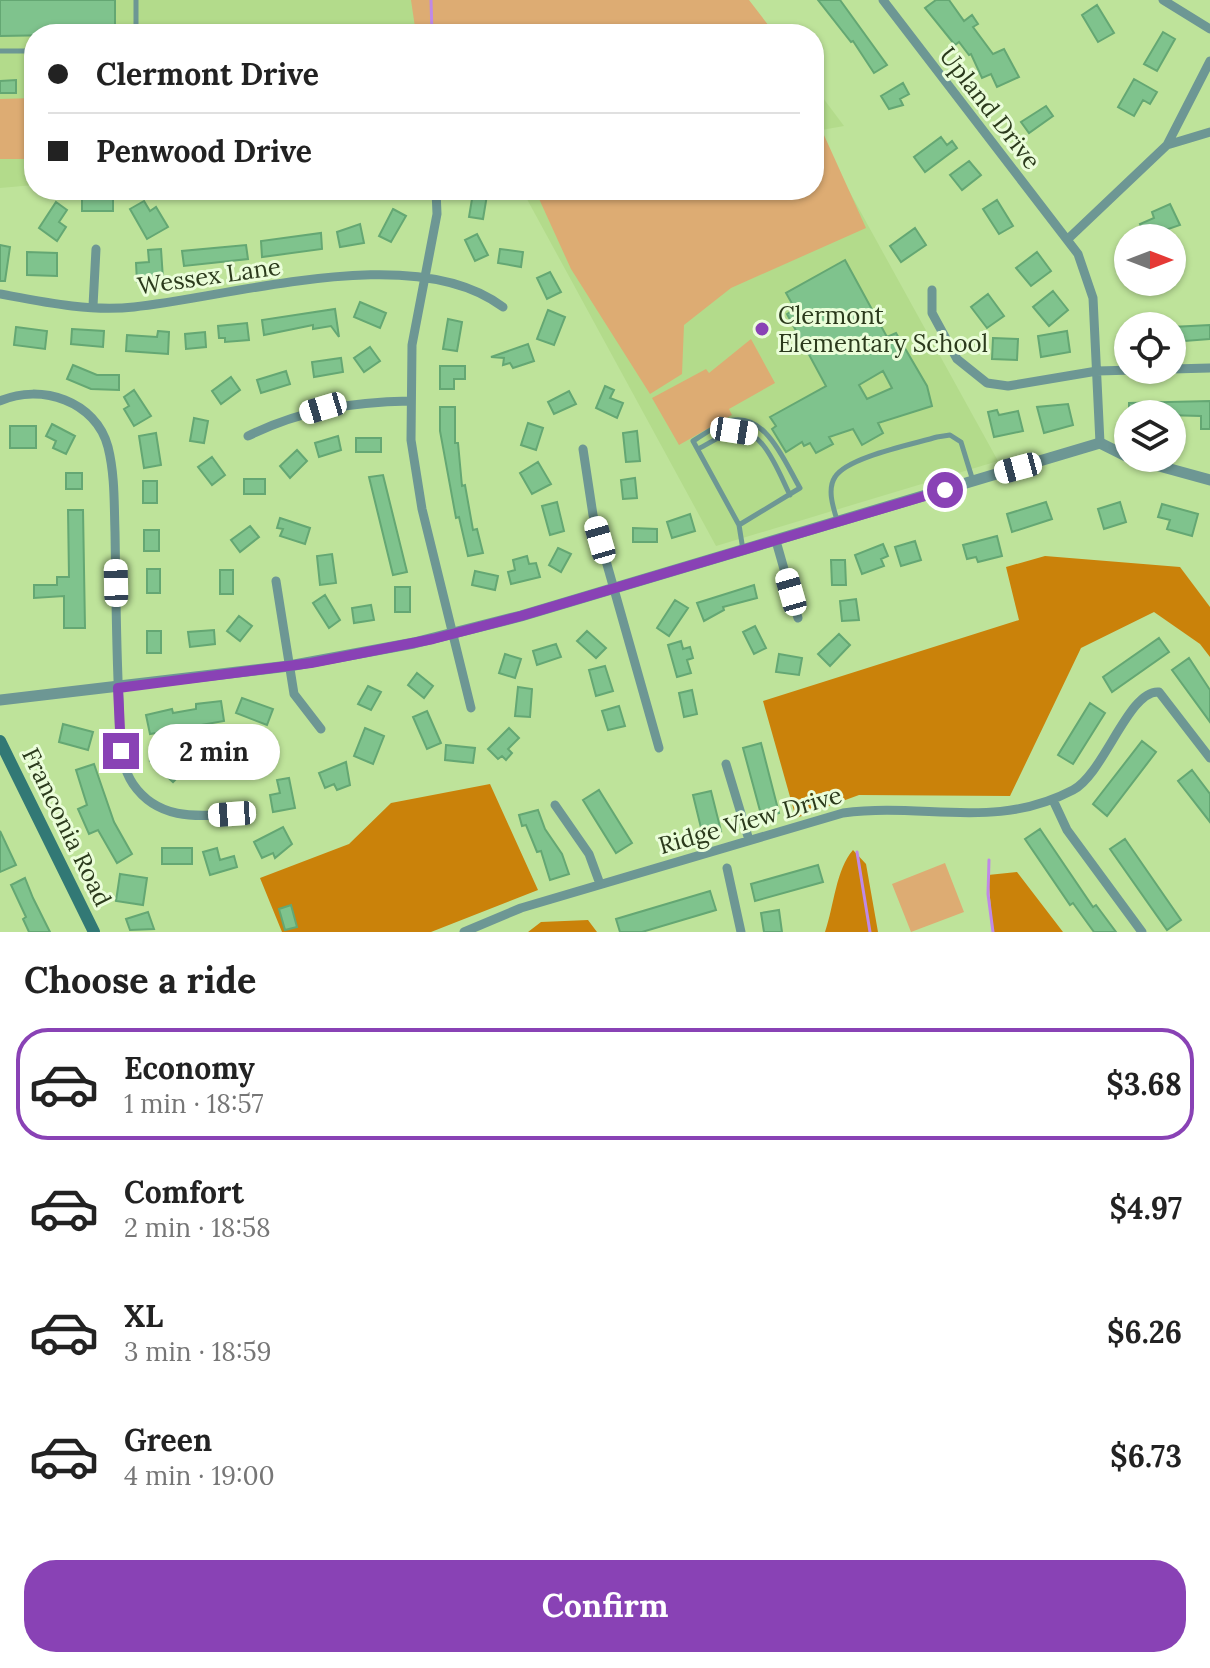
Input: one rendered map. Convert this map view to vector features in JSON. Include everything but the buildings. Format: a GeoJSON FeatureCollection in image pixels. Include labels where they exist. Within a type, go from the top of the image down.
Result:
{"type":"FeatureCollection","features":[{"type":"Feature","properties":{"kind":"main road","name":"Franconia Road"},"geometry":{"type":"LineString","coordinates":[[0,741],[94,932]]}},
{"type":"Feature","properties":{"kind":"street","name":"Upland Drive"},"geometry":{"type":"LineString","coordinates":[[883,0],[1069,238],[1093,298],[1100,443]]}},
{"type":"Feature","properties":{"kind":"street"},"geometry":{"type":"LineString","coordinates":[[1163,0],[1210,29]]}},
{"type":"Feature","properties":{"kind":"street"},"geometry":{"type":"LineString","coordinates":[[1069,238],[1167,145],[1210,61]]}},
{"type":"Feature","properties":{"kind":"street"},"geometry":{"type":"LineString","coordinates":[[1167,145],[1210,132]]}},
{"type":"Feature","properties":{"kind":"street"},"geometry":{"type":"LineString","coordinates":[[436,200],[437,214],[412,345],[410,401],[417,484],[471,708]]}},
{"type":"Feature","properties":{"kind":"street"},"geometry":{"type":"LineString","coordinates":[[93,306],[96,249]]}},
{"type":"Feature","properties":{"kind":"street","name":"Wessex Lane"},"geometry":{"type":"LineString","coordinates":[[0,294],[44,303],[130,307],[362,273],[423,279],[479,290],[503,307]]}},
{"type":"Feature","properties":{"kind":"street"},"geometry":{"type":"LineString","coordinates":[[932,290],[932,313],[957,359],[987,383],[1008,386],[1114,371]]}},
{"type":"Feature","properties":{"kind":"street"},"geometry":{"type":"LineString","coordinates":[[1186,369],[1210,368]]}},
{"type":"Feature","properties":{"kind":"street"},"geometry":{"type":"LineString","coordinates":[[0,401],[35,393],[66,400],[91,417],[106,440],[113,473],[122,759],[140,792],[157,806],[179,815],[232,814]]}},
{"type":"Feature","properties":{"kind":"street"},"geometry":{"type":"LineString","coordinates":[[248,436],[323,408],[363,402],[410,401]]}},
{"type":"Feature","properties":{"kind":"street"},"geometry":{"type":"LineString","coordinates":[[0,700],[289,666],[453,634],[743,551],[1100,443],[1114,450]]}},
{"type":"Feature","properties":{"kind":"street"},"geometry":{"type":"LineString","coordinates":[[583,449],[590,506],[659,748]]}},
{"type":"Feature","properties":{"kind":"street"},"geometry":{"type":"LineString","coordinates":[[1182,472],[1210,480]]}},
{"type":"Feature","properties":{"kind":"street"},"geometry":{"type":"LineString","coordinates":[[776,541],[798,618]]}},
{"type":"Feature","properties":{"kind":"street"},"geometry":{"type":"LineString","coordinates":[[276,581],[289,666],[299,704],[321,729]]}},
{"type":"Feature","properties":{"kind":"street","name":"Ridge View Drive"},"geometry":{"type":"LineString","coordinates":[[464,932],[521,908],[817,819],[869,809],[972,815],[1043,805],[1088,780],[1137,700],[1153,691],[1159,692],[1210,758]]}},
{"type":"Feature","properties":{"kind":"street"},"geometry":{"type":"LineString","coordinates":[[726,764],[749,840]]}},
{"type":"Feature","properties":{"kind":"street"},"geometry":{"type":"LineString","coordinates":[[1053,800],[1067,830],[1142,932]]}},
{"type":"Feature","properties":{"kind":"street"},"geometry":{"type":"LineString","coordinates":[[555,805],[589,854],[600,884]]}},
{"type":"Feature","properties":{"kind":"street"},"geometry":{"type":"LineString","coordinates":[[727,868],[741,932]]}},
{"type":"Feature","properties":{"kind":"lane"},"geometry":{"type":"LineString","coordinates":[[136,0],[136,24]]}},
{"type":"Feature","properties":{"kind":"lane"},"geometry":{"type":"LineString","coordinates":[[0,51],[24,51]]}},
{"type":"Feature","properties":{"kind":"lane"},"geometry":{"type":"LineString","coordinates":[[739,525],[800,488],[762,429],[750,423],[727,422],[693,441],[739,525],[743,551]]}},
{"type":"Feature","properties":{"kind":"lane"},"geometry":{"type":"LineString","coordinates":[[698,449],[734,431],[753,434],[764,447],[790,495]]}},
{"type":"Feature","properties":{"kind":"lane"},"geometry":{"type":"LineString","coordinates":[[837,522],[831,490],[833,478],[845,465],[937,437],[950,435],[961,442],[973,481]]}},
{"type":"Feature","properties":{"kind":"shaded area"},"geometry":{"type":"Polygon","coordinates":[[[0,0],[412,0],[416,24],[24,24],[24,186],[0,188],[0,0]]]}},
{"type":"Feature","properties":{"kind":"shaded area"},"geometry":{"type":"Polygon","coordinates":[[[411,0],[749,0],[767,24],[415,24],[411,0]]]}},
{"type":"Feature","properties":{"kind":"shaded area"},"geometry":{"type":"Polygon","coordinates":[[[24,98],[24,159],[0,159],[0,99],[24,98]]]}},
{"type":"Feature","properties":{"kind":"shaded area","name":"Clermont Elementary School"},"geometry":{"type":"Polygon","coordinates":[[[824,99],[844,126],[824,130],[824,99]]]}},
{"type":"Feature","properties":{"kind":"shaded area"},"geometry":{"type":"Polygon","coordinates":[[[824,135],[866,228],[731,288],[684,325],[682,374],[650,394],[571,269],[540,200],[824,200],[824,135]]]}},
{"type":"Feature","properties":{"kind":"shaded area","name":"Clermont Elementary School"},"geometry":{"type":"Polygon","coordinates":[[[824,146],[998,461],[716,546],[527,200],[824,200],[824,146]]]}},
{"type":"Feature","properties":{"kind":"shaded area"},"geometry":{"type":"Polygon","coordinates":[[[751,339],[775,383],[729,409],[732,415],[679,445],[652,398],[706,369],[709,373],[751,339]]]}},
{"type":"Feature","properties":{"kind":"shaded area"},"geometry":{"type":"Polygon","coordinates":[[[1045,556],[1180,567],[1210,607],[1210,657],[1200,644],[1154,612],[1081,648],[1010,796],[859,795],[796,818],[763,701],[1019,620],[1006,567],[1045,556]]]}},
{"type":"Feature","properties":{"kind":"shaded area"},"geometry":{"type":"Polygon","coordinates":[[[490,784],[538,890],[431,932],[282,932],[260,878],[349,844],[391,803],[490,784]]]}},
{"type":"Feature","properties":{"kind":"shaded area"},"geometry":{"type":"Polygon","coordinates":[[[853,850],[866,864],[878,932],[825,932],[839,877],[853,850]]]}},
{"type":"Feature","properties":{"kind":"shaded area"},"geometry":{"type":"Polygon","coordinates":[[[945,863],[964,912],[911,932],[892,884],[945,863]]]}},
{"type":"Feature","properties":{"kind":"shaded area"},"geometry":{"type":"Polygon","coordinates":[[[1017,872],[1063,932],[993,932],[988,875],[1017,872]]]}},
{"type":"Feature","properties":{"kind":"shaded area"},"geometry":{"type":"Polygon","coordinates":[[[588,920],[597,932],[528,932],[541,922],[588,920]]]}},
{"type":"Feature","properties":{"kind":"waterway"},"geometry":{"type":"LineString","coordinates":[[431,0],[432,24]]}},
{"type":"Feature","properties":{"kind":"waterway"},"geometry":{"type":"LineString","coordinates":[[857,852],[870,932]]}},
{"type":"Feature","properties":{"kind":"waterway"},"geometry":{"type":"LineString","coordinates":[[989,860],[988,894],[993,932]]}},
{"type":"Feature","properties":{"kind":"place","name":"Clermont Elementary School"},"geometry":{"type":"Point","coordinates":[762,329]}},
{"type":"Feature","properties":{"kind":"route"},"geometry":{"type":"LineString","coordinates":[[121,751],[118,688],[311,663],[433,639],[521,616],[945,490]]}}]}
